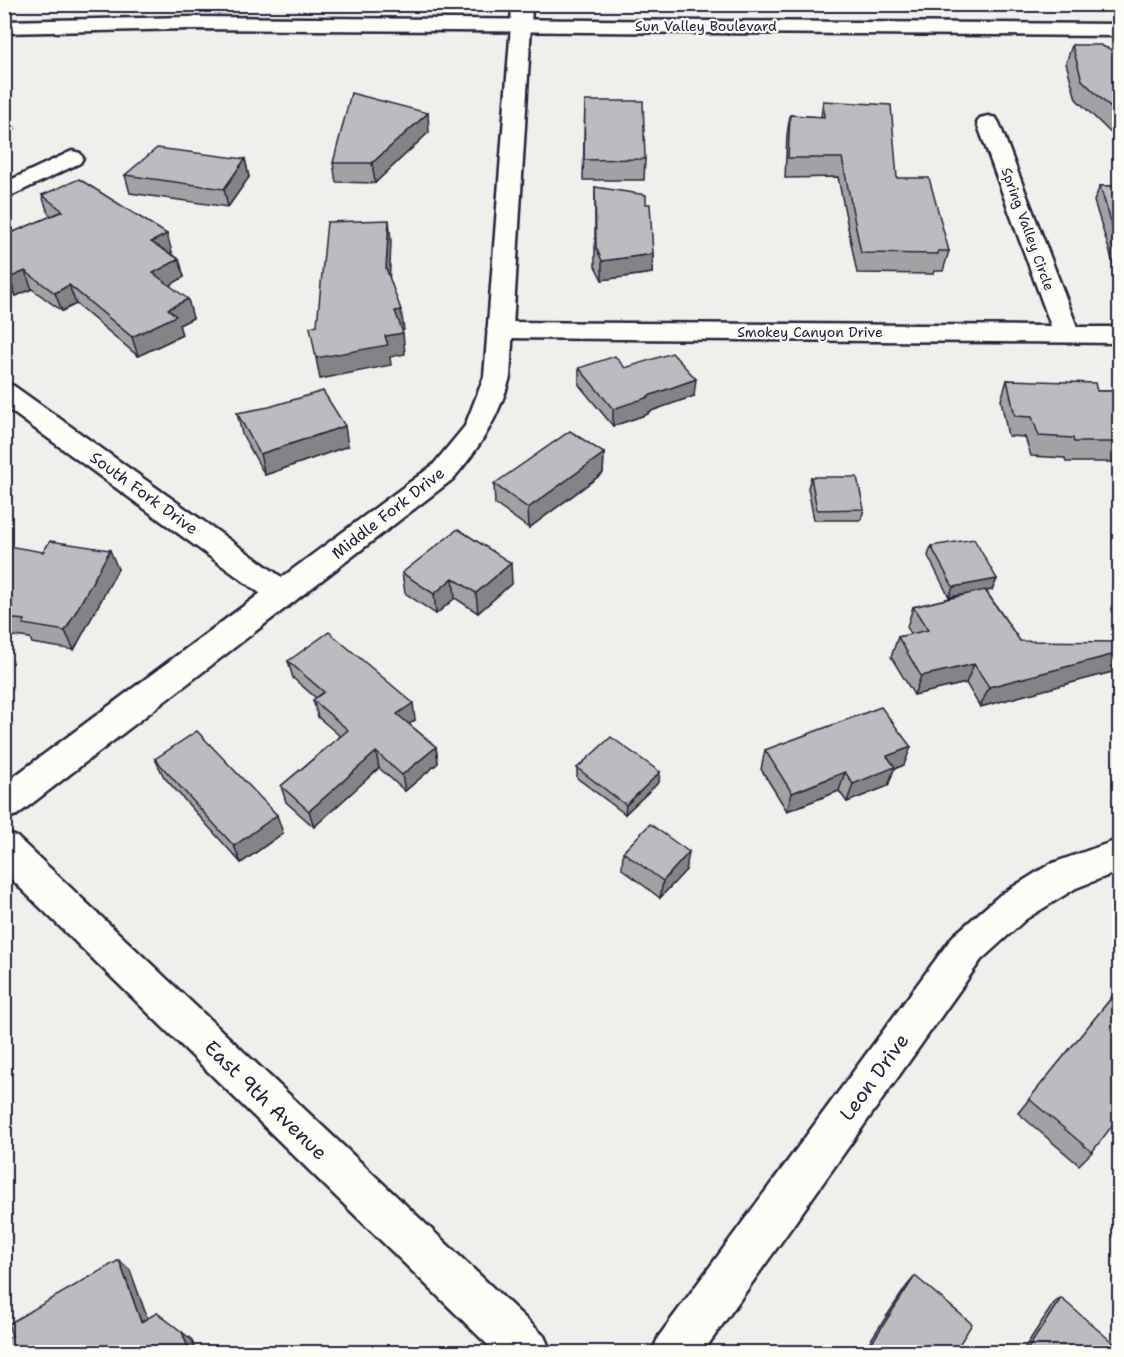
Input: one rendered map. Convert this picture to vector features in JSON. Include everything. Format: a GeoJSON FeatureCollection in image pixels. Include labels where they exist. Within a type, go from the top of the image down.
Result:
{"type":"FeatureCollection","features":[{"type":"Feature","properties":{"kind":"street","name":"Sun Valley Boulevard"},"geometry":{"type":"LineString","coordinates":[[4,27],[522,15],[1119,30]]}},
{"type":"Feature","properties":{"kind":"street","name":"Middle Fork Drive"},"geometry":{"type":"LineString","coordinates":[[4,804],[443,472],[472,439],[489,408],[494,387],[522,15]]}},
{"type":"Feature","properties":{"kind":"street","name":"Spring Valley Circle"},"geometry":{"type":"LineString","coordinates":[[988,123],[1067,334]]}},
{"type":"Feature","properties":{"kind":"street"},"geometry":{"type":"LineString","coordinates":[[4,192],[72,158]]}},
{"type":"Feature","properties":{"kind":"street","name":"Smokey Canyon Drive"},"geometry":{"type":"LineString","coordinates":[[500,330],[1119,335]]}},
{"type":"Feature","properties":{"kind":"street","name":"South Fork Drive"},"geometry":{"type":"LineString","coordinates":[[4,393],[283,594]]}},
{"type":"Feature","properties":{"kind":"street","name":"East 9th Avenue"},"geometry":{"type":"LineString","coordinates":[[4,848],[528,1353]]}},
{"type":"Feature","properties":{"kind":"street","name":"Leon Drive"},"geometry":{"type":"LineString","coordinates":[[675,1353],[967,948],[1013,907],[1063,876],[1119,855]]}},
{"type":"Feature","properties":{"kind":"building"},"geometry":{"type":"Polygon","coordinates":[[[1072,45],[1100,45],[1119,53],[1119,116],[1082,80],[1072,45]]]}},
{"type":"Feature","properties":{"kind":"building"},"geometry":{"type":"Polygon","coordinates":[[[351,93],[428,113],[372,163],[333,163],[351,93]]]}},
{"type":"Feature","properties":{"kind":"building"},"geometry":{"type":"Polygon","coordinates":[[[585,101],[643,101],[645,159],[584,160],[585,101]]]}},
{"type":"Feature","properties":{"kind":"building"},"geometry":{"type":"Polygon","coordinates":[[[823,101],[891,105],[897,178],[929,178],[949,251],[938,251],[938,254],[861,253],[842,158],[788,158],[790,115],[824,117],[823,101]]]}},
{"type":"Feature","properties":{"kind":"building"},"geometry":{"type":"Polygon","coordinates":[[[157,148],[245,159],[224,189],[125,175],[157,148]]]}},
{"type":"Feature","properties":{"kind":"building"},"geometry":{"type":"Polygon","coordinates":[[[79,179],[167,234],[151,242],[179,259],[153,273],[188,299],[168,309],[176,316],[132,337],[69,285],[55,293],[25,271],[9,278],[4,273],[4,236],[63,211],[42,195],[79,179]]]}},
{"type":"Feature","properties":{"kind":"building"},"geometry":{"type":"Polygon","coordinates":[[[1100,186],[1119,186],[1119,248],[1100,186]]]}},
{"type":"Feature","properties":{"kind":"building"},"geometry":{"type":"Polygon","coordinates":[[[595,187],[646,195],[646,204],[650,204],[653,254],[602,261],[596,247],[595,187]]]}},
{"type":"Feature","properties":{"kind":"building"},"geometry":{"type":"Polygon","coordinates":[[[389,220],[386,268],[401,310],[395,311],[403,333],[385,336],[388,345],[316,358],[310,327],[317,325],[327,222],[389,220]]]}},
{"type":"Feature","properties":{"kind":"building"},"geometry":{"type":"Polygon","coordinates":[[[672,353],[696,379],[613,409],[579,368],[615,356],[625,368],[672,353]]]}},
{"type":"Feature","properties":{"kind":"building"},"geometry":{"type":"Polygon","coordinates":[[[1007,380],[1095,383],[1097,391],[1119,391],[1119,442],[1074,442],[1073,438],[1039,436],[1032,417],[1015,416],[1007,380]]]}},
{"type":"Feature","properties":{"kind":"building"},"geometry":{"type":"Polygon","coordinates":[[[323,391],[345,426],[260,454],[237,413],[269,407],[323,391]]]}},
{"type":"Feature","properties":{"kind":"building"},"geometry":{"type":"Polygon","coordinates":[[[570,431],[604,453],[528,508],[494,484],[570,431]]]}},
{"type":"Feature","properties":{"kind":"building"},"geometry":{"type":"Polygon","coordinates":[[[811,477],[857,477],[864,509],[817,510],[811,477]]]}},
{"type":"Feature","properties":{"kind":"building"},"geometry":{"type":"Polygon","coordinates":[[[458,529],[511,563],[476,593],[453,578],[434,594],[402,573],[458,529]]]}},
{"type":"Feature","properties":{"kind":"building"},"geometry":{"type":"Polygon","coordinates":[[[974,539],[997,579],[953,587],[931,546],[974,539]]]}},
{"type":"Feature","properties":{"kind":"building"},"geometry":{"type":"Polygon","coordinates":[[[50,541],[110,550],[65,631],[23,624],[25,620],[4,618],[4,552],[8,546],[43,552],[50,541]]]}},
{"type":"Feature","properties":{"kind":"building"},"geometry":{"type":"Polygon","coordinates":[[[985,590],[1020,641],[1119,642],[1119,653],[989,687],[974,664],[921,676],[898,637],[928,630],[913,607],[985,590]]]}},
{"type":"Feature","properties":{"kind":"building"},"geometry":{"type":"Polygon","coordinates":[[[329,632],[413,703],[397,714],[436,747],[402,775],[376,752],[309,811],[281,786],[348,730],[313,700],[324,692],[288,661],[329,632]]]}},
{"type":"Feature","properties":{"kind":"building"},"geometry":{"type":"Polygon","coordinates":[[[881,707],[911,747],[887,756],[895,767],[853,784],[845,772],[792,793],[765,750],[881,707]]]}},
{"type":"Feature","properties":{"kind":"building"},"geometry":{"type":"Polygon","coordinates":[[[197,731],[277,815],[234,846],[155,759],[197,731]]]}},
{"type":"Feature","properties":{"kind":"building"},"geometry":{"type":"Polygon","coordinates":[[[611,737],[660,772],[626,805],[577,768],[611,737]]]}},
{"type":"Feature","properties":{"kind":"building"},"geometry":{"type":"Polygon","coordinates":[[[650,824],[689,852],[663,881],[623,852],[650,824]]]}},
{"type":"Feature","properties":{"kind":"building"},"geometry":{"type":"Polygon","coordinates":[[[1117,991],[1119,992],[1119,1117],[1092,1152],[1029,1099],[1117,991]]]}},
{"type":"Feature","properties":{"kind":"building"},"geometry":{"type":"Polygon","coordinates":[[[119,1260],[141,1322],[157,1313],[182,1332],[190,1353],[60,1353],[57,1343],[43,1353],[4,1353],[4,1341],[12,1336],[8,1324],[119,1260]]]}},
{"type":"Feature","properties":{"kind":"building"},"geometry":{"type":"Polygon","coordinates":[[[915,1276],[972,1324],[954,1353],[865,1353],[915,1276]]]}},
{"type":"Feature","properties":{"kind":"building"},"geometry":{"type":"Polygon","coordinates":[[[1061,1298],[1119,1348],[1119,1353],[1025,1353],[1061,1298]]]}}]}
